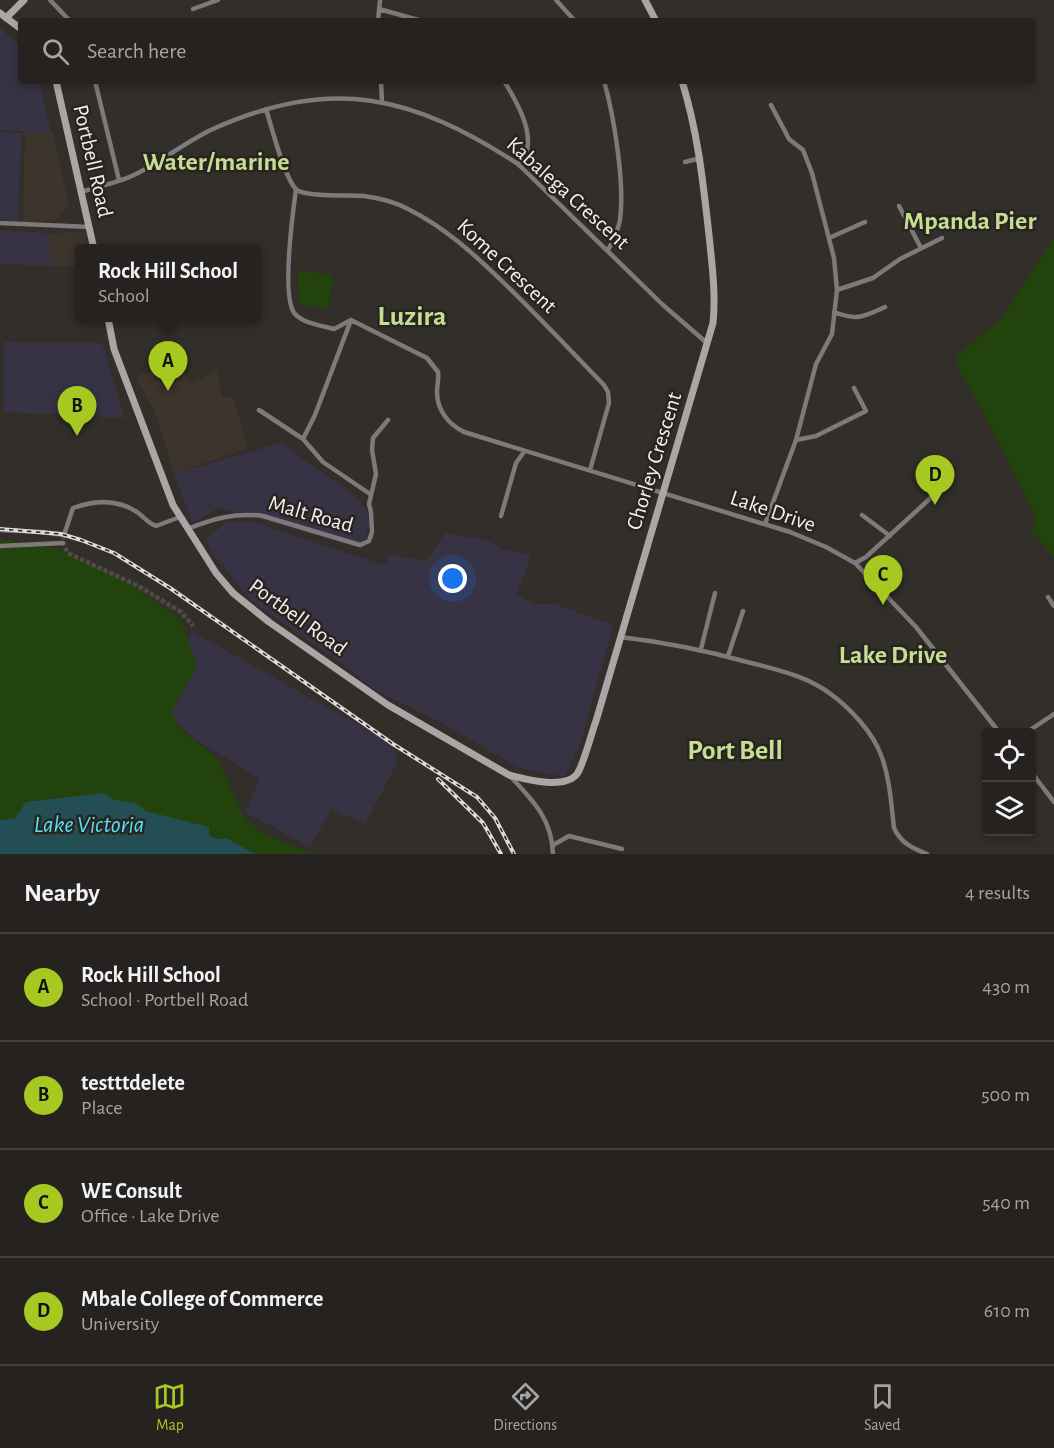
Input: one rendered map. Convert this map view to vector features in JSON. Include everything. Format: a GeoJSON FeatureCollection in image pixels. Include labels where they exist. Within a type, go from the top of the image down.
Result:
{"type":"FeatureCollection","features":[{"type":"Feature","properties":{"kind":"main road"},"geometry":{"type":"LineString","coordinates":[[18,27],[3,15],[24,0]]}},
{"type":"Feature","properties":{"kind":"main road"},"geometry":{"type":"LineString","coordinates":[[645,0],[654,18]]}},
{"type":"Feature","properties":{"kind":"main road","name":"Portbell Road"},"geometry":{"type":"LineString","coordinates":[[57,84],[93,244]]}},
{"type":"Feature","properties":{"kind":"main road","name":"Chorley Crescent"},"geometry":{"type":"LineString","coordinates":[[508,775],[559,783],[576,776],[596,720],[713,323],[714,294],[697,134],[683,84]]}},
{"type":"Feature","properties":{"kind":"main road","name":"Portbell Road"},"geometry":{"type":"LineString","coordinates":[[109,322],[114,349],[166,488],[180,517],[216,573],[242,601],[388,705],[508,775]]}},
{"type":"Feature","properties":{"kind":"street"},"geometry":{"type":"LineString","coordinates":[[50,0],[67,18]]}},
{"type":"Feature","properties":{"kind":"street"},"geometry":{"type":"LineString","coordinates":[[193,9],[218,0]]}},
{"type":"Feature","properties":{"kind":"street"},"geometry":{"type":"LineString","coordinates":[[378,18],[380,0]]}},
{"type":"Feature","properties":{"kind":"street"},"geometry":{"type":"LineString","coordinates":[[556,0],[572,18]]}},
{"type":"Feature","properties":{"kind":"street"},"geometry":{"type":"LineString","coordinates":[[379,9],[411,18]]}},
{"type":"Feature","properties":{"kind":"street"},"geometry":{"type":"LineString","coordinates":[[95,84],[118,180]]}},
{"type":"Feature","properties":{"kind":"street"},"geometry":{"type":"LineString","coordinates":[[381,84],[382,102]]}},
{"type":"Feature","properties":{"kind":"street"},"geometry":{"type":"LineString","coordinates":[[506,84],[527,133],[528,151],[518,164]]}},
{"type":"Feature","properties":{"kind":"street"},"geometry":{"type":"LineString","coordinates":[[605,84],[617,154],[621,197],[619,222],[608,250]]}},
{"type":"Feature","properties":{"kind":"street","name":"Kabalega Crescent"},"geometry":{"type":"LineString","coordinates":[[82,192],[132,176],[211,130],[266,109],[309,100],[352,99],[382,102],[441,120],[491,146],[518,164],[663,305],[707,343]]}},
{"type":"Feature","properties":{"kind":"street"},"geometry":{"type":"LineString","coordinates":[[765,524],[796,440],[816,364],[832,334],[837,290],[837,270],[812,173],[803,150],[789,139],[771,105]]}},
{"type":"Feature","properties":{"kind":"street"},"geometry":{"type":"LineString","coordinates":[[266,109],[289,178],[296,189],[291,222],[289,263],[291,308],[302,319],[332,329],[337,329],[351,320]]}},
{"type":"Feature","properties":{"kind":"street"},"geometry":{"type":"LineString","coordinates":[[686,162],[700,158]]}},
{"type":"Feature","properties":{"kind":"street","name":"Kome Crescent"},"geometry":{"type":"LineString","coordinates":[[296,189],[308,193],[381,199],[406,208],[429,221],[469,249],[606,389],[609,403],[590,470]]}},
{"type":"Feature","properties":{"kind":"street"},"geometry":{"type":"LineString","coordinates":[[899,206],[921,248]]}},
{"type":"Feature","properties":{"kind":"street"},"geometry":{"type":"LineString","coordinates":[[829,238],[865,222]]}},
{"type":"Feature","properties":{"kind":"street"},"geometry":{"type":"LineString","coordinates":[[0,223],[90,227]]}},
{"type":"Feature","properties":{"kind":"street"},"geometry":{"type":"LineString","coordinates":[[837,290],[873,278],[882,270],[942,238]]}},
{"type":"Feature","properties":{"kind":"street"},"geometry":{"type":"LineString","coordinates":[[834,312],[849,318],[859,318],[885,307]]}},
{"type":"Feature","properties":{"kind":"street"},"geometry":{"type":"LineString","coordinates":[[303,439],[323,396],[351,320]]}},
{"type":"Feature","properties":{"kind":"street","name":"Lake Drive"},"geometry":{"type":"LineString","coordinates":[[351,320],[430,361],[439,374],[437,392],[440,408],[452,424],[464,432],[765,524],[826,547],[855,563],[916,627],[996,728]]}},
{"type":"Feature","properties":{"kind":"street"},"geometry":{"type":"LineString","coordinates":[[796,440],[816,436],[866,411],[854,388]]}},
{"type":"Feature","properties":{"kind":"street"},"geometry":{"type":"LineString","coordinates":[[259,410],[303,439],[328,466],[370,494]]}},
{"type":"Feature","properties":{"kind":"street","name":"Malt Road"},"geometry":{"type":"LineString","coordinates":[[188,529],[221,516],[259,515],[362,545],[369,541],[372,532],[372,512],[369,504],[376,474],[372,450],[373,438],[388,420]]}},
{"type":"Feature","properties":{"kind":"street"},"geometry":{"type":"LineString","coordinates":[[501,516],[516,463],[524,452]]}},
{"type":"Feature","properties":{"kind":"street"},"geometry":{"type":"LineString","coordinates":[[855,563],[866,557],[935,494]]}},
{"type":"Feature","properties":{"kind":"street"},"geometry":{"type":"LineString","coordinates":[[0,530],[64,535],[73,508],[84,504],[104,502],[125,506],[156,526],[180,517]]}},
{"type":"Feature","properties":{"kind":"street"},"geometry":{"type":"LineString","coordinates":[[862,515],[890,536]]}},
{"type":"Feature","properties":{"kind":"street"},"geometry":{"type":"LineString","coordinates":[[0,546],[63,543]]}},
{"type":"Feature","properties":{"kind":"street"},"geometry":{"type":"LineString","coordinates":[[701,649],[715,593]]}},
{"type":"Feature","properties":{"kind":"street"},"geometry":{"type":"LineString","coordinates":[[1048,597],[1054,606]]}},
{"type":"Feature","properties":{"kind":"street"},"geometry":{"type":"LineString","coordinates":[[728,656],[743,611]]}},
{"type":"Feature","properties":{"kind":"street"},"geometry":{"type":"LineString","coordinates":[[620,636],[664,642],[728,656],[799,677],[833,696],[871,737],[881,755],[888,778],[896,831],[904,843],[927,854]]}},
{"type":"Feature","properties":{"kind":"street"},"geometry":{"type":"LineString","coordinates":[[1033,728],[1054,714]]}},
{"type":"Feature","properties":{"kind":"street"},"geometry":{"type":"LineString","coordinates":[[508,775],[543,815],[549,827],[553,854]]}},
{"type":"Feature","properties":{"kind":"street"},"geometry":{"type":"LineString","coordinates":[[1036,778],[1054,802]]}},
{"type":"Feature","properties":{"kind":"street"},"geometry":{"type":"LineString","coordinates":[[553,845],[569,836],[622,849]]}},
{"type":"Feature","properties":{"kind":"shaded area"},"geometry":{"type":"Polygon","coordinates":[[[0,28],[18,44],[18,84],[40,84],[51,133],[0,130],[0,28]]]}},
{"type":"Feature","properties":{"kind":"shaded area"},"geometry":{"type":"Polygon","coordinates":[[[25,131],[53,133],[69,205],[56,221],[23,222],[25,131]]]}},
{"type":"Feature","properties":{"kind":"shaded area"},"geometry":{"type":"Polygon","coordinates":[[[0,132],[22,133],[17,221],[0,219],[0,132]]]}},
{"type":"Feature","properties":{"kind":"shaded area"},"geometry":{"type":"Polygon","coordinates":[[[0,230],[49,233],[50,266],[0,264],[0,230]]]}},
{"type":"Feature","properties":{"kind":"shaded area"},"geometry":{"type":"Polygon","coordinates":[[[86,232],[87,244],[75,244],[75,267],[50,266],[49,233],[86,232]]]}},
{"type":"Feature","properties":{"kind":"shaded area"},"geometry":{"type":"Polygon","coordinates":[[[4,342],[102,343],[125,418],[4,412],[4,342]]]}},
{"type":"Feature","properties":{"kind":"shaded area"},"geometry":{"type":"Polygon","coordinates":[[[174,360],[190,384],[217,370],[222,397],[233,397],[248,448],[174,474],[155,412],[136,377],[174,360]]]}},
{"type":"Feature","properties":{"kind":"shaded area"},"geometry":{"type":"Polygon","coordinates":[[[281,443],[358,498],[371,518],[363,549],[220,507],[193,523],[174,474],[281,443]]]}},
{"type":"Feature","properties":{"kind":"shaded area"},"geometry":{"type":"Polygon","coordinates":[[[227,522],[253,522],[384,565],[391,554],[426,562],[445,533],[486,540],[505,550],[531,555],[517,595],[535,604],[554,604],[613,625],[582,738],[565,777],[520,768],[436,720],[374,689],[352,671],[255,604],[215,557],[206,539],[227,522]]]}},
{"type":"Feature","properties":{"kind":"shaded area"},"geometry":{"type":"Polygon","coordinates":[[[193,632],[393,744],[397,763],[365,824],[331,809],[310,847],[245,812],[260,779],[195,739],[147,698],[193,632]]]}},
{"type":"Feature","properties":{"kind":"green space"},"geometry":{"type":"Polygon","coordinates":[[[1054,237],[1054,558],[1031,530],[1036,517],[956,364],[959,354],[1001,319],[1054,237]]]}},
{"type":"Feature","properties":{"kind":"green space"},"geometry":{"type":"Polygon","coordinates":[[[298,270],[333,275],[328,308],[299,305],[298,270]]]}},
{"type":"Feature","properties":{"kind":"green space"},"geometry":{"type":"Polygon","coordinates":[[[0,539],[57,548],[136,587],[181,620],[197,667],[172,712],[179,728],[218,759],[244,817],[262,833],[317,854],[256,854],[226,838],[217,839],[209,835],[209,827],[146,811],[135,803],[115,800],[103,793],[15,818],[0,820],[0,539]]]}},
{"type":"Feature","properties":{"kind":"water","name":"Lake Victoria"},"geometry":{"type":"Polygon","coordinates":[[[103,793],[115,800],[135,803],[146,811],[209,827],[209,835],[217,839],[226,838],[256,854],[0,854],[0,820],[15,818],[26,802],[103,793]]]}},
{"type":"Feature","properties":{"kind":"tunnel"},"geometry":{"type":"LineString","coordinates":[[64,535],[63,543],[68,553],[140,587],[181,612],[193,626]]}},
{"type":"Feature","properties":{"kind":"railway"},"geometry":{"type":"LineString","coordinates":[[0,529],[61,534],[81,540],[114,553],[170,588],[393,744],[477,797],[495,818],[514,854]]}},
{"type":"Feature","properties":{"kind":"railway"},"geometry":{"type":"LineString","coordinates":[[438,779],[483,823],[501,854]]}},
{"type":"Feature","properties":{"kind":"place","name":"Rock Hill School"},"geometry":{"type":"Point","coordinates":[168,391]}},
{"type":"Feature","properties":{"kind":"place","name":"testttdelete"},"geometry":{"type":"Point","coordinates":[77,436]}},
{"type":"Feature","properties":{"kind":"place","name":"Mbale College of Commerce"},"geometry":{"type":"Point","coordinates":[935,505]}},
{"type":"Feature","properties":{"kind":"place","name":"WE Consult"},"geometry":{"type":"Point","coordinates":[883,605]}},
{"type":"Feature","properties":{"kind":"district","name":"Water/marine"},"geometry":{"type":"Point","coordinates":[216,162]}},
{"type":"Feature","properties":{"kind":"district","name":"Mpanda Pier"},"geometry":{"type":"Point","coordinates":[970,221]}},
{"type":"Feature","properties":{"kind":"district","name":"Luzira"},"geometry":{"type":"Point","coordinates":[412,317]}},
{"type":"Feature","properties":{"kind":"district","name":"Lake Drive"},"geometry":{"type":"Point","coordinates":[893,655]}},
{"type":"Feature","properties":{"kind":"district","name":"Port Bell"},"geometry":{"type":"Point","coordinates":[735,751]}}]}
